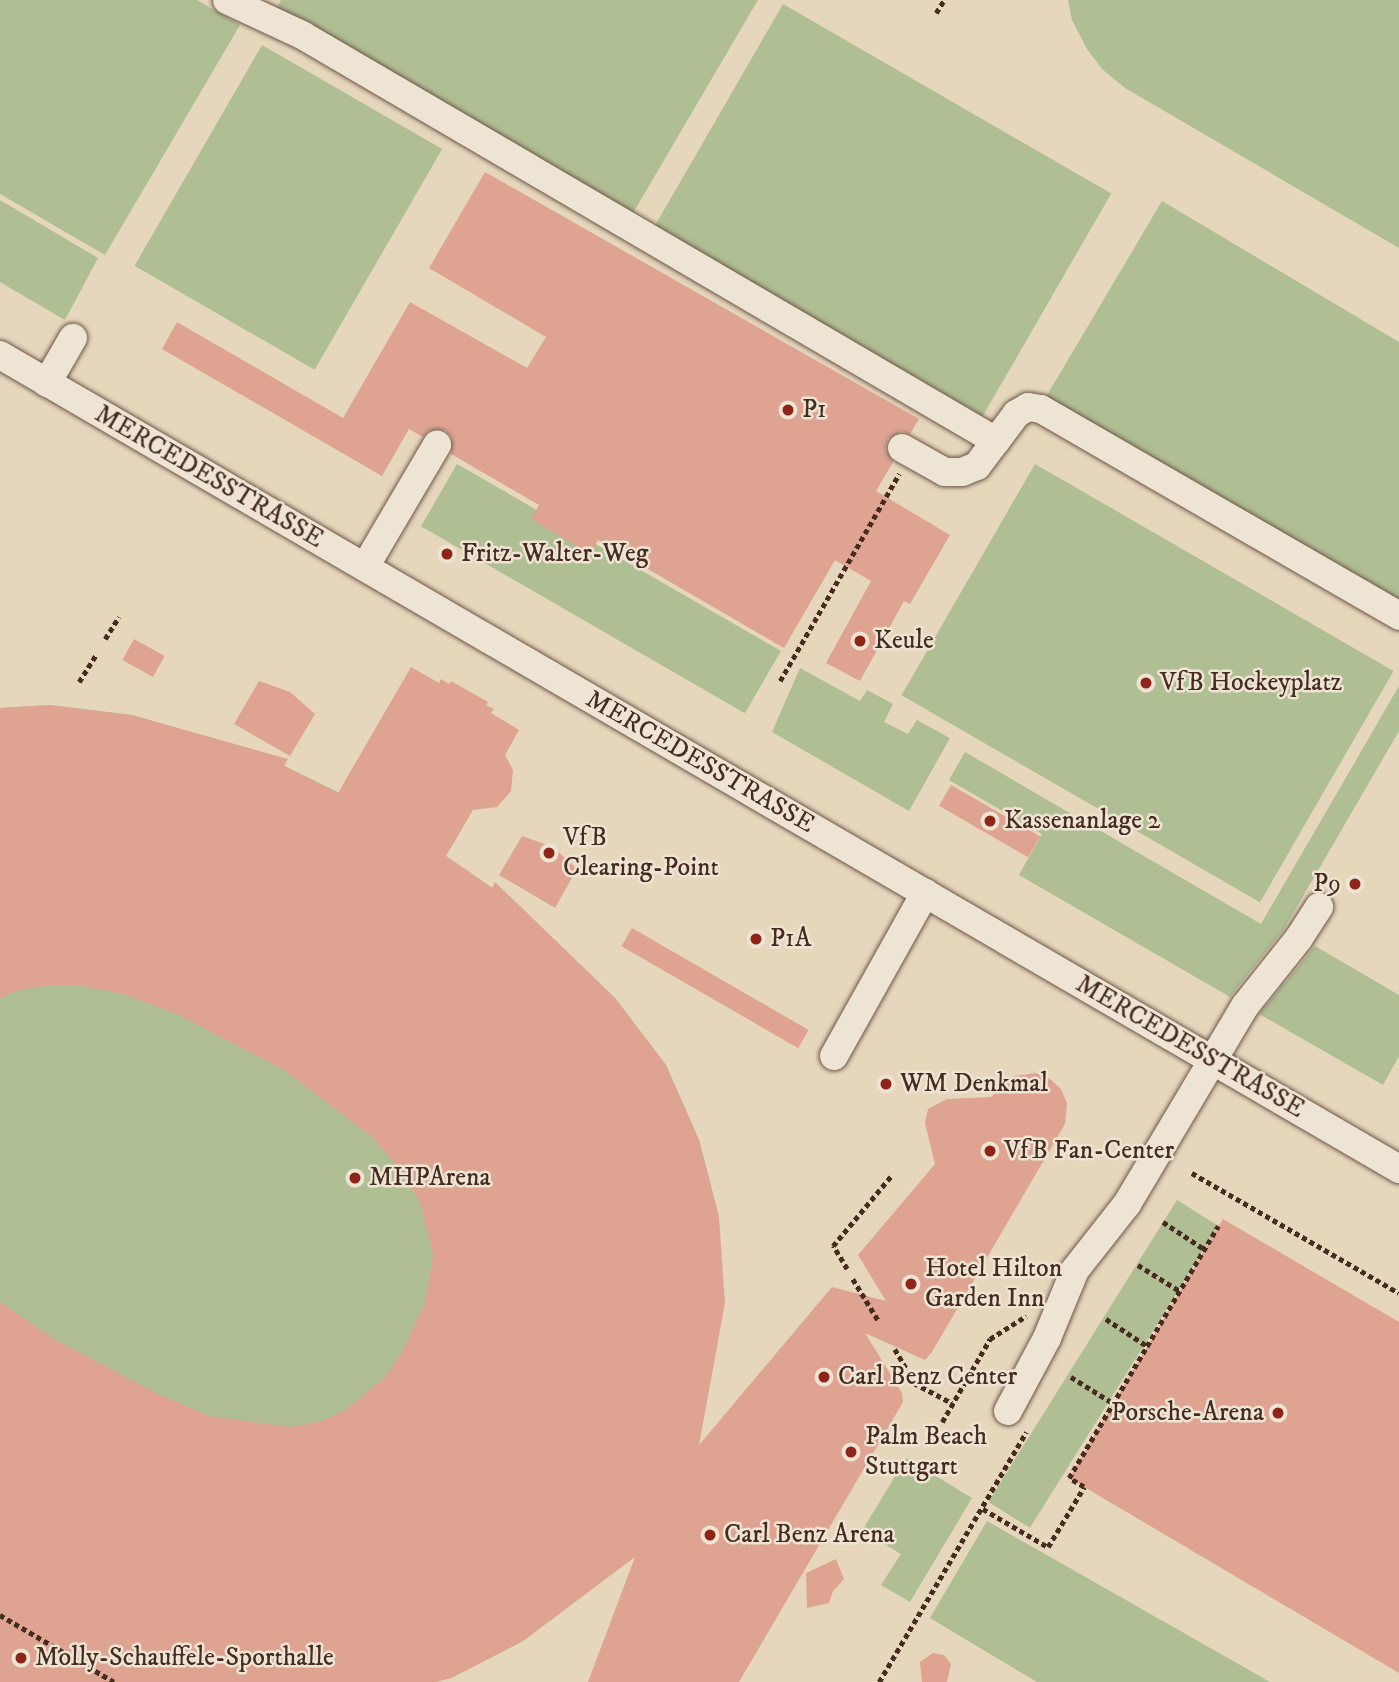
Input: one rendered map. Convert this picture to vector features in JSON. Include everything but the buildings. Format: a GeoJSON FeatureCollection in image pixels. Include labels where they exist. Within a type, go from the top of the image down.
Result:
{"type":"FeatureCollection","features":[{"type":"Feature","properties":{"kind":"street"},"geometry":{"type":"LineString","coordinates":[[227,0],[302,35],[996,441]]}},
{"type":"Feature","properties":{"kind":"street"},"geometry":{"type":"LineString","coordinates":[[47,383],[73,338]]}},
{"type":"Feature","properties":{"kind":"street","name":"MERCEDESSTRASSE"},"geometry":{"type":"LineString","coordinates":[[0,355],[1399,1169]]}},
{"type":"Feature","properties":{"kind":"street"},"geometry":{"type":"LineString","coordinates":[[906,450],[945,472],[962,472],[976,466],[1016,414],[1028,408],[1041,409],[1399,616]]}},
{"type":"Feature","properties":{"kind":"street"},"geometry":{"type":"LineString","coordinates":[[365,567],[437,445]]}},
{"type":"Feature","properties":{"kind":"street"},"geometry":{"type":"LineString","coordinates":[[834,1056],[925,893]]}},
{"type":"Feature","properties":{"kind":"street"},"geometry":{"type":"LineString","coordinates":[[1008,1411],[1047,1338],[1075,1270],[1127,1205],[1184,1104],[1245,1006],[1299,938],[1319,907]]}},
{"type":"Feature","properties":{"kind":"path"},"geometry":{"type":"LineString","coordinates":[[936,13],[944,0]]}},
{"type":"Feature","properties":{"kind":"path"},"geometry":{"type":"LineString","coordinates":[[780,681],[906,450]]}},
{"type":"Feature","properties":{"kind":"path"},"geometry":{"type":"LineString","coordinates":[[105,639],[119,617]]}},
{"type":"Feature","properties":{"kind":"path"},"geometry":{"type":"LineString","coordinates":[[79,682],[96,655]]}},
{"type":"Feature","properties":{"kind":"path"},"geometry":{"type":"LineString","coordinates":[[1192,1173],[1399,1293]]}},
{"type":"Feature","properties":{"kind":"path"},"geometry":{"type":"LineString","coordinates":[[847,1269],[833,1246],[892,1175]]}},
{"type":"Feature","properties":{"kind":"path"},"geometry":{"type":"LineString","coordinates":[[1163,1222],[1204,1249]]}},
{"type":"Feature","properties":{"kind":"path"},"geometry":{"type":"LineString","coordinates":[[983,1508],[1048,1547],[1084,1487],[1069,1478],[1218,1226]]}},
{"type":"Feature","properties":{"kind":"path"},"geometry":{"type":"LineString","coordinates":[[1138,1265],[1180,1291]]}},
{"type":"Feature","properties":{"kind":"path"},"geometry":{"type":"LineString","coordinates":[[853,1279],[877,1320]]}},
{"type":"Feature","properties":{"kind":"path"},"geometry":{"type":"LineString","coordinates":[[1106,1319],[1147,1346]]}},
{"type":"Feature","properties":{"kind":"path"},"geometry":{"type":"LineString","coordinates":[[942,1422],[990,1339]]}},
{"type":"Feature","properties":{"kind":"path"},"geometry":{"type":"LineString","coordinates":[[895,1349],[909,1373]]}},
{"type":"Feature","properties":{"kind":"path"},"geometry":{"type":"LineString","coordinates":[[1072,1377],[1113,1403]]}},
{"type":"Feature","properties":{"kind":"path"},"geometry":{"type":"LineString","coordinates":[[914,1383],[953,1404]]}},
{"type":"Feature","properties":{"kind":"path"},"geometry":{"type":"LineString","coordinates":[[879,1682],[1015,1450]]}},
{"type":"Feature","properties":{"kind":"path"},"geometry":{"type":"LineString","coordinates":[[0,1615],[114,1682]]}},
{"type":"Feature","properties":{"kind":"green space"},"geometry":{"type":"Polygon","coordinates":[[[0,0],[197,0],[240,25],[105,255],[0,194],[0,0]]]}},
{"type":"Feature","properties":{"kind":"green space"},"geometry":{"type":"Polygon","coordinates":[[[281,0],[758,0],[633,213],[277,7],[281,0]]]}},
{"type":"Feature","properties":{"kind":"green space"},"geometry":{"type":"Polygon","coordinates":[[[1068,0],[1399,0],[1399,248],[1125,88],[1102,69],[1087,49],[1072,20],[1068,0]]]}},
{"type":"Feature","properties":{"kind":"green space"},"geometry":{"type":"Polygon","coordinates":[[[783,4],[1111,194],[983,416],[654,227],[783,4]]]}},
{"type":"Feature","properties":{"kind":"green space"},"geometry":{"type":"Polygon","coordinates":[[[262,45],[442,149],[315,370],[135,266],[262,45]]]}},
{"type":"Feature","properties":{"kind":"green space"},"geometry":{"type":"Polygon","coordinates":[[[0,200],[98,258],[65,320],[0,282],[0,200]]]}},
{"type":"Feature","properties":{"kind":"green space"},"geometry":{"type":"Polygon","coordinates":[[[1162,201],[1399,342],[1399,599],[1046,397],[1162,201]]]}},
{"type":"Feature","properties":{"kind":"green space"},"geometry":{"type":"Polygon","coordinates":[[[457,464],[781,651],[745,713],[421,526],[457,464]]]}},
{"type":"Feature","properties":{"kind":"green space","name":"VfB Hockeyplatz"},"geometry":{"type":"Polygon","coordinates":[[[1035,464],[1394,671],[1260,902],[902,695],[1035,464]]]}},
{"type":"Feature","properties":{"kind":"green space"},"geometry":{"type":"Polygon","coordinates":[[[800,668],[860,701],[867,690],[893,704],[884,722],[908,734],[917,720],[950,738],[909,811],[772,732],[800,668]]]}},
{"type":"Feature","properties":{"kind":"green space"},"geometry":{"type":"Polygon","coordinates":[[[1399,686],[1399,731],[1284,929],[1230,997],[1019,875],[1042,834],[949,780],[965,752],[1261,924],[1399,686]]]}},
{"type":"Feature","properties":{"kind":"green space","name":"MHPArena"},"geometry":{"type":"Polygon","coordinates":[[[49,705],[132,715],[209,737],[285,766],[358,802],[427,843],[494,889],[556,941],[615,998],[666,1065],[699,1140],[719,1217],[641,1532],[588,1592],[523,1641],[451,1678],[435,1682],[157,1682],[0,1619],[0,708],[49,705]]]}},
{"type":"Feature","properties":{"kind":"green space"},"geometry":{"type":"Polygon","coordinates":[[[1315,946],[1399,995],[1399,1056],[1383,1085],[1259,1014],[1315,946]]]}},
{"type":"Feature","properties":{"kind":"green space"},"geometry":{"type":"Polygon","coordinates":[[[1177,1200],[1219,1226],[1030,1528],[988,1502],[1177,1200]]]}},
{"type":"Feature","properties":{"kind":"green space"},"geometry":{"type":"Polygon","coordinates":[[[906,1458],[972,1498],[910,1602],[881,1585],[901,1554],[862,1531],[906,1458]]]}},
{"type":"Feature","properties":{"kind":"green space"},"geometry":{"type":"Polygon","coordinates":[[[987,1521],[1270,1682],[1037,1682],[930,1618],[987,1521]]]}},
{"type":"Feature","properties":{"kind":"place","name":"P1"},"geometry":{"type":"Point","coordinates":[788,410]}},
{"type":"Feature","properties":{"kind":"place","name":"Fritz-Walter-Weg"},"geometry":{"type":"Point","coordinates":[447,554]}},
{"type":"Feature","properties":{"kind":"place","name":"Keule"},"geometry":{"type":"Point","coordinates":[860,641]}},
{"type":"Feature","properties":{"kind":"place","name":"VfB Hockeyplatz"},"geometry":{"type":"Point","coordinates":[1146,683]}},
{"type":"Feature","properties":{"kind":"place","name":"Kassenanlage 2"},"geometry":{"type":"Point","coordinates":[990,821]}},
{"type":"Feature","properties":{"kind":"place","name":"VfB Clearing-Point"},"geometry":{"type":"Point","coordinates":[549,853]}},
{"type":"Feature","properties":{"kind":"place","name":"P9"},"geometry":{"type":"Point","coordinates":[1355,884]}},
{"type":"Feature","properties":{"kind":"place","name":"P1A"},"geometry":{"type":"Point","coordinates":[756,939]}},
{"type":"Feature","properties":{"kind":"place","name":"WM Denkmal"},"geometry":{"type":"Point","coordinates":[886,1084]}},
{"type":"Feature","properties":{"kind":"place","name":"VfB Fan-Center"},"geometry":{"type":"Point","coordinates":[990,1151]}},
{"type":"Feature","properties":{"kind":"place","name":"MHPArena"},"geometry":{"type":"Point","coordinates":[355,1178]}},
{"type":"Feature","properties":{"kind":"place","name":"Hotel Hilton Garden Inn"},"geometry":{"type":"Point","coordinates":[911,1284]}},
{"type":"Feature","properties":{"kind":"place","name":"Carl Benz Center"},"geometry":{"type":"Point","coordinates":[824,1377]}},
{"type":"Feature","properties":{"kind":"place","name":"Porsche-Arena"},"geometry":{"type":"Point","coordinates":[1278,1413]}},
{"type":"Feature","properties":{"kind":"place","name":"Palm Beach Stuttgart"},"geometry":{"type":"Point","coordinates":[851,1452]}},
{"type":"Feature","properties":{"kind":"place","name":"Carl Benz Arena"},"geometry":{"type":"Point","coordinates":[710,1535]}},
{"type":"Feature","properties":{"kind":"place","name":"Molly-Schauffele-Sporthalle"},"geometry":{"type":"Point","coordinates":[21,1658]}}]}
